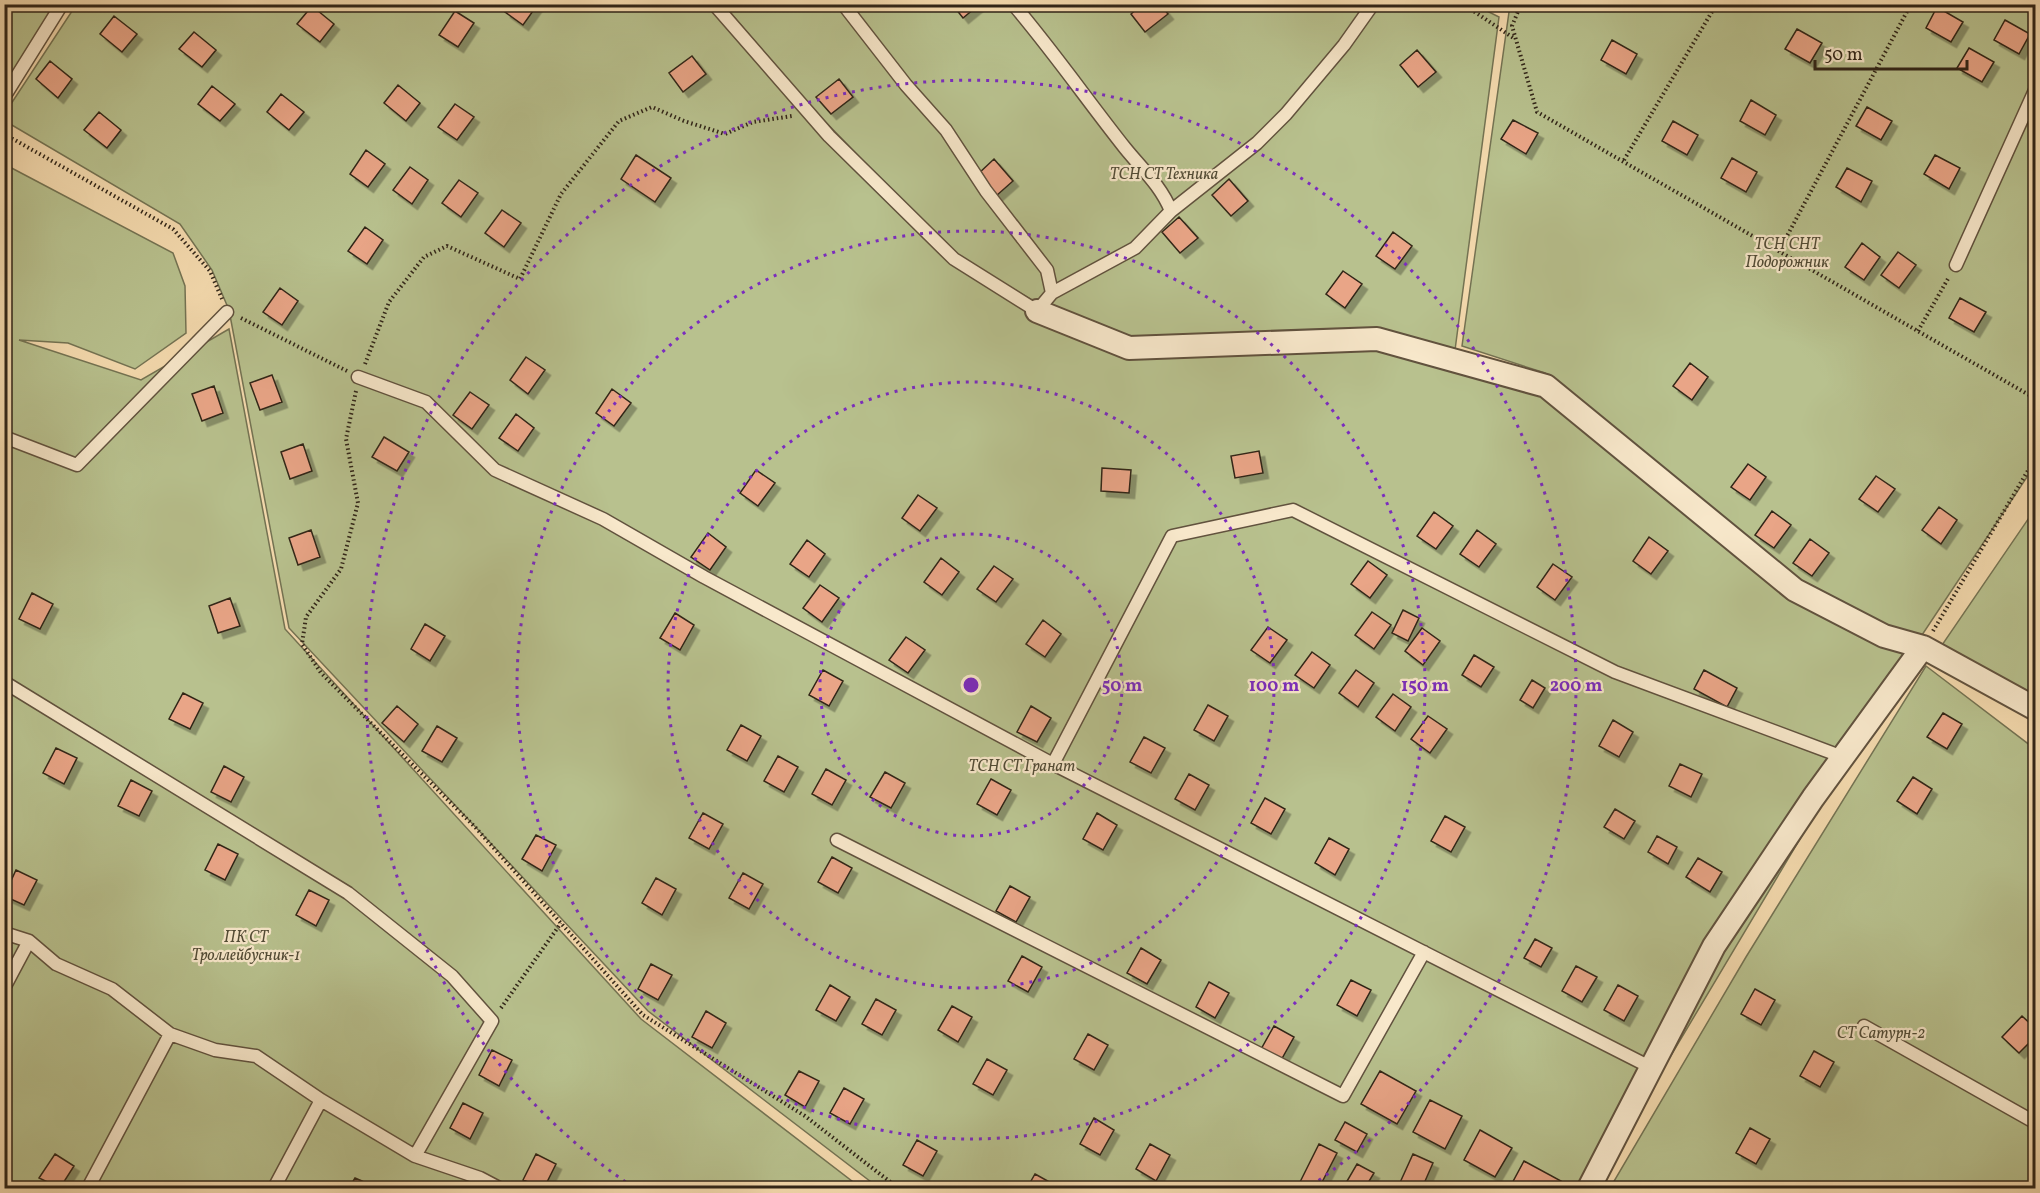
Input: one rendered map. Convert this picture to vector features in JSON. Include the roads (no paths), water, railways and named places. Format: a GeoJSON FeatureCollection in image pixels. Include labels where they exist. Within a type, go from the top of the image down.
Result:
{"type":"FeatureCollection","features":[{"type":"Feature","properties":{"kind":"street"},"geometry":{"type":"LineString","coordinates":[[1037,311],[1129,348],[1377,339],[1546,386],[1795,590],[1884,636],[1923,647],[2036,709]]}},
{"type":"Feature","properties":{"kind":"street"},"geometry":{"type":"LineString","coordinates":[[1589,1188],[1714,946],[1843,757],[1923,647]]}},
{"type":"Feature","properties":{"kind":"lane"},"geometry":{"type":"LineString","coordinates":[[4,97],[62,4]]}},
{"type":"Feature","properties":{"kind":"lane"},"geometry":{"type":"LineString","coordinates":[[714,4],[809,113],[954,259],[1037,311],[1052,293],[1135,248],[1171,211],[1257,143],[1286,114],[1344,45],[1373,4]]}},
{"type":"Feature","properties":{"kind":"lane"},"geometry":{"type":"LineString","coordinates":[[843,4],[906,85],[946,130],[986,191],[1047,270],[1052,293]]}},
{"type":"Feature","properties":{"kind":"lane"},"geometry":{"type":"LineString","coordinates":[[1013,4],[1049,46],[1125,148],[1164,193],[1171,211]]}},
{"type":"Feature","properties":{"kind":"lane"},"geometry":{"type":"LineString","coordinates":[[1956,266],[2036,88]]}},
{"type":"Feature","properties":{"kind":"lane"},"geometry":{"type":"LineString","coordinates":[[4,437],[77,465],[227,312]]}},
{"type":"Feature","properties":{"kind":"lane"},"geometry":{"type":"LineString","coordinates":[[358,377],[426,402],[495,470],[603,519],[704,577],[1053,764],[1652,1068]]}},
{"type":"Feature","properties":{"kind":"lane"},"geometry":{"type":"LineString","coordinates":[[1053,764],[1172,536],[1293,510],[1615,672],[1843,757]]}},
{"type":"Feature","properties":{"kind":"lane"},"geometry":{"type":"LineString","coordinates":[[4,682],[348,893],[452,976],[492,1021],[416,1155]]}},
{"type":"Feature","properties":{"kind":"lane"},"geometry":{"type":"LineString","coordinates":[[837,840],[1343,1096],[1424,952]]}},
{"type":"Feature","properties":{"kind":"lane"},"geometry":{"type":"LineString","coordinates":[[4,933],[29,941],[56,964],[112,989],[170,1034],[216,1050],[256,1056],[321,1100],[416,1155],[477,1183],[499,1188]]}},
{"type":"Feature","properties":{"kind":"lane"},"geometry":{"type":"LineString","coordinates":[[4,988],[29,941]]}},
{"type":"Feature","properties":{"kind":"lane"},"geometry":{"type":"LineString","coordinates":[[1864,1026],[2036,1123]]}},
{"type":"Feature","properties":{"kind":"lane"},"geometry":{"type":"LineString","coordinates":[[88,1188],[170,1034]]}},
{"type":"Feature","properties":{"kind":"lane"},"geometry":{"type":"LineString","coordinates":[[274,1188],[321,1100]]}},
{"type":"Feature","properties":{"kind":"park label","name":"ТСН СТ Техника"},"geometry":{"type":"Point","coordinates":[1164,173]}},
{"type":"Feature","properties":{"kind":"park label","name":"ТСН СНТ Подорожник"},"geometry":{"type":"Point","coordinates":[1787,252]}},
{"type":"Feature","properties":{"kind":"park label","name":"ТСН СТ Гранат"},"geometry":{"type":"Point","coordinates":[1022,765]}},
{"type":"Feature","properties":{"kind":"park label","name":"ПК СТ Троллейбусник-1"},"geometry":{"type":"Point","coordinates":[246,945]}},
{"type":"Feature","properties":{"kind":"park label","name":"СТ Сатурн-2"},"geometry":{"type":"Point","coordinates":[1881,1032]}}]}
